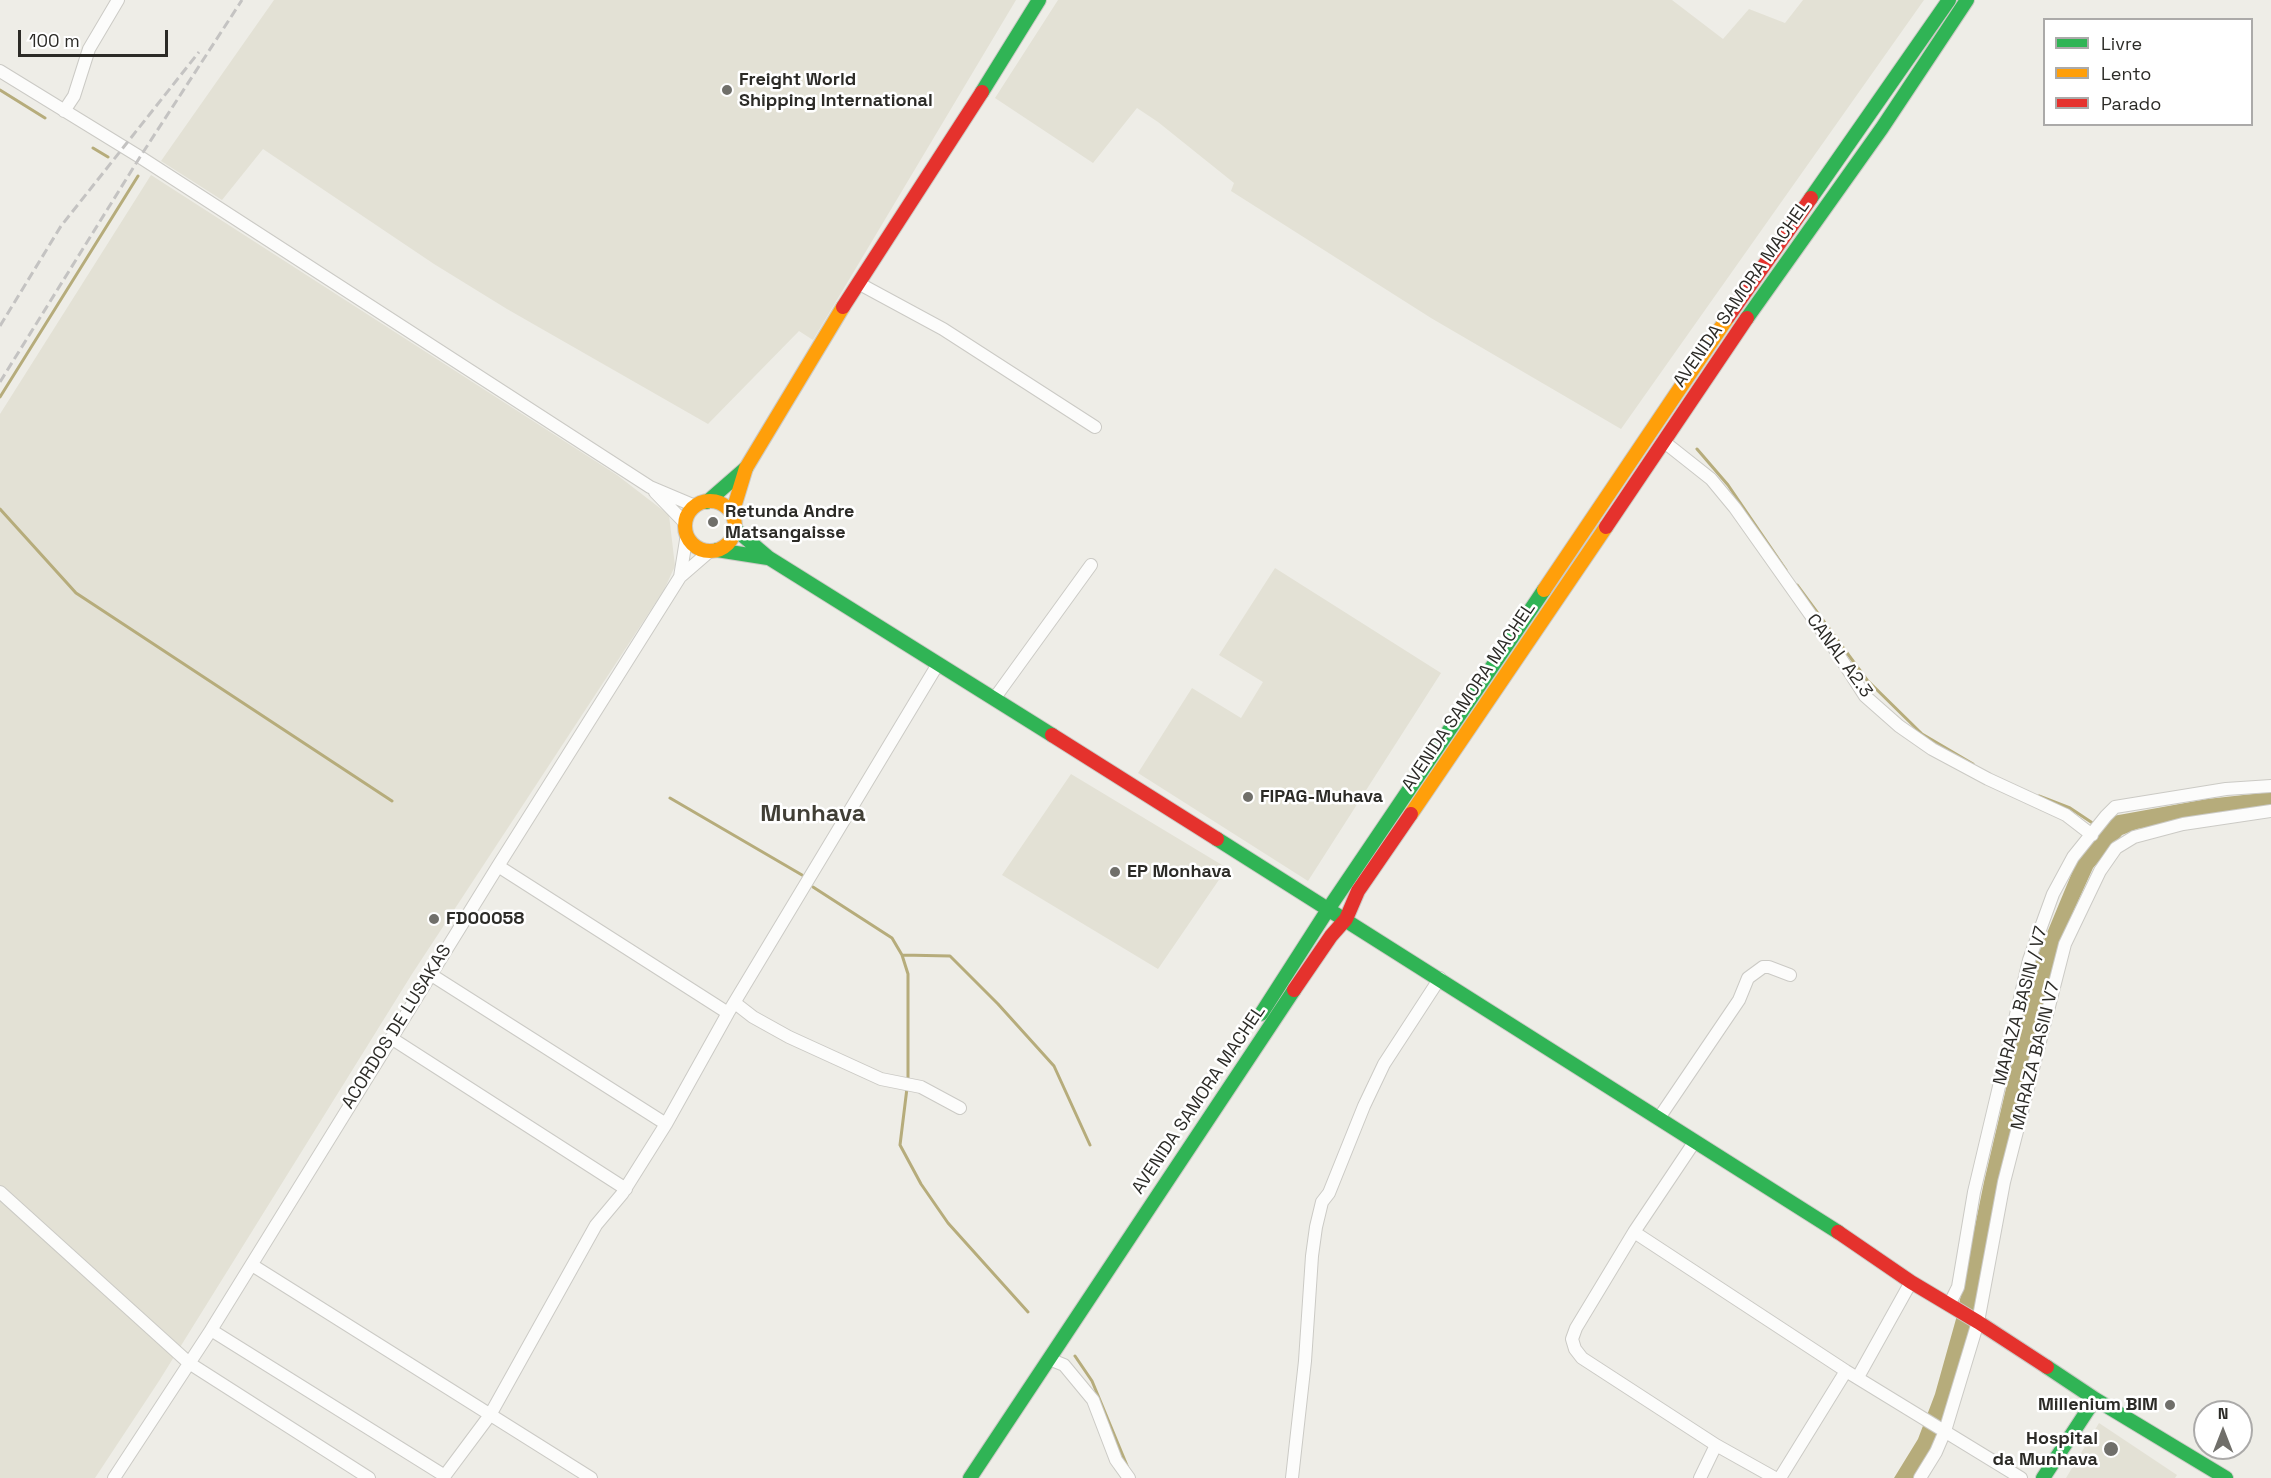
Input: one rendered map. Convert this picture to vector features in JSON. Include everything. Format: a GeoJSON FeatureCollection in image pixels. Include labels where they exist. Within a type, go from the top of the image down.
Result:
{"type":"FeatureCollection","features":[{"type":"Feature","properties":{"kind":"main road"},"geometry":{"type":"LineString","coordinates":[[1039,0],[940,158],[858,282],[746,468],[732,514],[735,529],[769,558],[1440,978],[2095,1399],[2226,1478]]}},
{"type":"Feature","properties":{"kind":"main road","name":"AVENIDA SAMORA MACHEL"},"geometry":{"type":"LineString","coordinates":[[955,1478],[1198,1112],[1329,908],[1755,278],[1949,0]]}},
{"type":"Feature","properties":{"kind":"main road","name":"AVENIDA SAMORA MACHEL"},"geometry":{"type":"LineString","coordinates":[[969,1478],[1275,1018],[1331,936],[1346,919],[1358,891],[1768,287],[1882,128],[1967,0]]}},
{"type":"Feature","properties":{"kind":"main road"},"geometry":{"type":"LineString","coordinates":[[746,468],[689,514],[686,529],[696,546],[769,558]]}},
{"type":"Feature","properties":{"kind":"main road"},"geometry":{"type":"LineString","coordinates":[[701,504],[722,504],[732,514]]}},
{"type":"Feature","properties":{"kind":"main road"},"geometry":{"type":"LineString","coordinates":[[714,550],[727,544],[735,529]]}},
{"type":"Feature","properties":{"kind":"main road"},"geometry":{"type":"LineString","coordinates":[[2043,1478],[2095,1399]]}},
{"type":"Feature","properties":{"kind":"street"},"geometry":{"type":"LineString","coordinates":[[64,111],[74,96],[89,49],[118,0]]}},
{"type":"Feature","properties":{"kind":"street"},"geometry":{"type":"LineString","coordinates":[[0,71],[136,154],[650,487],[701,504]]}},
{"type":"Feature","properties":{"kind":"street"},"geometry":{"type":"LineString","coordinates":[[858,282],[943,329],[1095,427]]}},
{"type":"Feature","properties":{"kind":"street","name":"CANAL A2.3"},"geometry":{"type":"LineString","coordinates":[[1663,441],[1711,479],[1735,508],[1834,648],[1865,696],[1899,726],[1932,749],[1988,779],[2066,815],[2092,835]]}},
{"type":"Feature","properties":{"kind":"street"},"geometry":{"type":"LineString","coordinates":[[650,487],[686,529],[680,577]]}},
{"type":"Feature","properties":{"kind":"street"},"geometry":{"type":"LineString","coordinates":[[680,577],[714,550]]}},
{"type":"Feature","properties":{"kind":"street"},"geometry":{"type":"LineString","coordinates":[[994,699],[1091,565]]}},
{"type":"Feature","properties":{"kind":"street","name":"ACORDOS DE LUSAKAS"},"geometry":{"type":"LineString","coordinates":[[114,1478],[211,1330],[430,974],[680,577]]}},
{"type":"Feature","properties":{"kind":"street"},"geometry":{"type":"LineString","coordinates":[[211,1330],[444,1477],[490,1415],[596,1225],[626,1189],[666,1124],[731,1008],[938,664]]}},
{"type":"Feature","properties":{"kind":"street","name":"MARAZA BASIN / V7"},"geometry":{"type":"LineString","coordinates":[[1949,1305],[1958,1287],[1974,1192],[2029,960],[2054,894],[2073,857],[2115,807],[2226,789],[2271,786]]}},
{"type":"Feature","properties":{"kind":"street","name":"MARAZA BASIN V7"},"geometry":{"type":"LineString","coordinates":[[1920,1478],[1946,1431],[1978,1322],[2004,1182],[2065,944],[2100,871],[2116,848],[2134,837],[2183,824],[2271,811]]}},
{"type":"Feature","properties":{"kind":"street"},"geometry":{"type":"LineString","coordinates":[[498,866],[731,1008],[881,1079],[921,1087],[960,1108]]}},
{"type":"Feature","properties":{"kind":"street"},"geometry":{"type":"LineString","coordinates":[[1659,1118],[1739,1000],[1748,978],[1763,968],[1790,975]]}},
{"type":"Feature","properties":{"kind":"street"},"geometry":{"type":"LineString","coordinates":[[430,974],[666,1124]]}},
{"type":"Feature","properties":{"kind":"street"},"geometry":{"type":"LineString","coordinates":[[1292,1478],[1305,1361],[1312,1256],[1322,1202],[1329,1193],[1364,1106],[1384,1064],[1440,978]]}},
{"type":"Feature","properties":{"kind":"street"},"geometry":{"type":"LineString","coordinates":[[391,1038],[626,1189]]}},
{"type":"Feature","properties":{"kind":"street"},"geometry":{"type":"LineString","coordinates":[[1695,1141],[1634,1232],[1572,1339],[1575,1349],[1582,1358],[1716,1445],[1775,1478]]}},
{"type":"Feature","properties":{"kind":"street"},"geometry":{"type":"LineString","coordinates":[[0,1192],[189,1364],[369,1478]]}},
{"type":"Feature","properties":{"kind":"street"},"geometry":{"type":"LineString","coordinates":[[1634,1232],[1846,1371],[2021,1478]]}},
{"type":"Feature","properties":{"kind":"street"},"geometry":{"type":"LineString","coordinates":[[252,1264],[591,1478]]}},
{"type":"Feature","properties":{"kind":"street"},"geometry":{"type":"LineString","coordinates":[[1858,1377],[1911,1282]]}},
{"type":"Feature","properties":{"kind":"street"},"geometry":{"type":"LineString","coordinates":[[1049,1359],[1065,1365],[1093,1400],[1116,1460],[1129,1478]]}},
{"type":"Feature","properties":{"kind":"street"},"geometry":{"type":"LineString","coordinates":[[1780,1478],[1846,1371]]}},
{"type":"Feature","properties":{"kind":"street"},"geometry":{"type":"LineString","coordinates":[[1700,1478],[1716,1445]]}},
{"type":"Feature","properties":{"kind":"shaded area"},"geometry":{"type":"Polygon","coordinates":[[[274,0],[1016,0],[813,340],[799,331],[708,424],[507,309],[434,264],[263,149],[222,200],[161,161],[274,0]]]}},
{"type":"Feature","properties":{"kind":"shaded area"},"geometry":{"type":"Polygon","coordinates":[[[1058,0],[1672,0],[1723,39],[1749,9],[1785,23],[1803,0],[1924,0],[1621,429],[1431,318],[1231,191],[1234,183],[1137,108],[1093,163],[995,98],[1058,0]]]}},
{"type":"Feature","properties":{"kind":"shaded area"},"geometry":{"type":"Polygon","coordinates":[[[151,175],[617,475],[669,515],[675,566],[664,590],[412,974],[159,1381],[95,1478],[0,1478],[0,414],[151,175]]]}},
{"type":"Feature","properties":{"kind":"shaded area","name":"FIPAG-Muhava"},"geometry":{"type":"Polygon","coordinates":[[[1275,568],[1441,673],[1308,881],[1138,773],[1192,688],[1241,718],[1263,682],[1219,655],[1275,568]]]}},
{"type":"Feature","properties":{"kind":"shaded area","name":"EP Monhava"},"geometry":{"type":"Polygon","coordinates":[[[1071,774],[1227,868],[1158,969],[1002,875],[1071,774]]]}},
{"type":"Feature","properties":{"kind":"shaded area"},"geometry":{"type":"Polygon","coordinates":[[[2271,792],[2271,809],[2218,815],[2137,829],[2122,835],[2093,868],[2060,941],[1999,1182],[1976,1306],[1945,1418],[1932,1448],[1913,1478],[1894,1478],[1918,1439],[1935,1394],[1956,1319],[1984,1182],[2037,957],[2076,863],[2113,816],[2207,799],[2271,792]]]}},
{"type":"Feature","properties":{"kind":"shaded area","name":"Hospital da Munhava"},"geometry":{"type":"Polygon","coordinates":[[[2099,1423],[2177,1475],[2175,1478],[2066,1478],[2099,1423]]]}},
{"type":"Feature","properties":{"kind":"waterway"},"geometry":{"type":"LineString","coordinates":[[0,90],[45,118]]}},
{"type":"Feature","properties":{"kind":"waterway"},"geometry":{"type":"LineString","coordinates":[[93,148],[108,157]]}},
{"type":"Feature","properties":{"kind":"waterway"},"geometry":{"type":"LineString","coordinates":[[0,397],[138,176]]}},
{"type":"Feature","properties":{"kind":"waterway"},"geometry":{"type":"LineString","coordinates":[[1697,449],[1728,485],[1786,570]]}},
{"type":"Feature","properties":{"kind":"waterway"},"geometry":{"type":"LineString","coordinates":[[0,509],[76,593],[392,801]]}},
{"type":"Feature","properties":{"kind":"waterway"},"geometry":{"type":"LineString","coordinates":[[1797,585],[1867,680],[1922,734],[1973,764]]}},
{"type":"Feature","properties":{"kind":"waterway"},"geometry":{"type":"LineString","coordinates":[[2039,796],[2070,808],[2094,824]]}},
{"type":"Feature","properties":{"kind":"waterway"},"geometry":{"type":"LineString","coordinates":[[670,798],[802,875]]}},
{"type":"Feature","properties":{"kind":"waterway"},"geometry":{"type":"LineString","coordinates":[[813,887],[892,938],[902,955],[908,974],[908,1081]]}},
{"type":"Feature","properties":{"kind":"waterway"},"geometry":{"type":"LineString","coordinates":[[902,955],[950,956],[998,1004],[1054,1066],[1090,1145]]}},
{"type":"Feature","properties":{"kind":"waterway"},"geometry":{"type":"LineString","coordinates":[[907,1088],[900,1145],[921,1184],[948,1223],[1028,1312]]}},
{"type":"Feature","properties":{"kind":"waterway"},"geometry":{"type":"LineString","coordinates":[[1075,1356],[1092,1381],[1128,1468]]}},
{"type":"Feature","properties":{"kind":"railway"},"geometry":{"type":"LineString","coordinates":[[0,382],[140,157],[242,0]]}},
{"type":"Feature","properties":{"kind":"railway"},"geometry":{"type":"LineString","coordinates":[[0,326],[61,226],[199,52]]}},
{"type":"Feature","properties":{"kind":"traffic: fast"},"geometry":{"type":"LineString","coordinates":[[982,92],[1039,0]]}},
{"type":"Feature","properties":{"kind":"traffic: fast"},"geometry":{"type":"LineString","coordinates":[[1811,198],[1949,0]]}},
{"type":"Feature","properties":{"kind":"traffic: fast"},"geometry":{"type":"LineString","coordinates":[[1747,318],[1882,128],[1967,0]]}},
{"type":"Feature","properties":{"kind":"traffic: fast"},"geometry":{"type":"LineString","coordinates":[[707,502],[746,468]]}},
{"type":"Feature","properties":{"kind":"traffic: fast"},"geometry":{"type":"LineString","coordinates":[[735,529],[769,558],[1052,735]]}},
{"type":"Feature","properties":{"kind":"traffic: fast"},"geometry":{"type":"LineString","coordinates":[[717,550],[768,558]]}},
{"type":"Feature","properties":{"kind":"traffic: fast"},"geometry":{"type":"LineString","coordinates":[[1261,1014],[1329,908],[1544,590]]}},
{"type":"Feature","properties":{"kind":"traffic: fast"},"geometry":{"type":"LineString","coordinates":[[1217,839],[1838,1232]]}},
{"type":"Feature","properties":{"kind":"traffic: fast"},"geometry":{"type":"LineString","coordinates":[[970,1478],[1294,990]]}},
{"type":"Feature","properties":{"kind":"traffic: fast"},"geometry":{"type":"LineString","coordinates":[[2047,1367],[2095,1399],[2226,1478]]}},
{"type":"Feature","properties":{"kind":"traffic: fast"},"geometry":{"type":"LineString","coordinates":[[2043,1478],[2095,1399]]}},
{"type":"Feature","properties":{"kind":"traffic: slow"},"geometry":{"type":"LineString","coordinates":[[732,514],[746,468],[843,307]]}},
{"type":"Feature","properties":{"kind":"traffic: slow"},"geometry":{"type":"LineString","coordinates":[[1544,590],[1728,317]]}},
{"type":"Feature","properties":{"kind":"traffic: slow"},"geometry":{"type":"LineString","coordinates":[[710,501],[719,503],[730,512],[735,526],[733,535],[724,546],[710,551],[701,549],[690,540],[685,526],[687,517],[696,506],[710,501]]}},
{"type":"Feature","properties":{"kind":"traffic: slow"},"geometry":{"type":"LineString","coordinates":[[1411,814],[1606,527]]}},
{"type":"Feature","properties":{"kind":"traffic: jam"},"geometry":{"type":"LineString","coordinates":[[843,307],[982,92]]}},
{"type":"Feature","properties":{"kind":"traffic: jam"},"geometry":{"type":"LineString","coordinates":[[1728,317],[1811,198]]}},
{"type":"Feature","properties":{"kind":"traffic: jam"},"geometry":{"type":"LineString","coordinates":[[1606,527],[1747,318]]}},
{"type":"Feature","properties":{"kind":"traffic: jam"},"geometry":{"type":"LineString","coordinates":[[1052,735],[1217,839]]}},
{"type":"Feature","properties":{"kind":"traffic: jam"},"geometry":{"type":"LineString","coordinates":[[1294,990],[1331,936],[1346,919],[1358,891],[1411,814]]}},
{"type":"Feature","properties":{"kind":"traffic: jam"},"geometry":{"type":"LineString","coordinates":[[1838,1232],[1911,1282],[2047,1367]]}},
{"type":"Feature","properties":{"kind":"place","name":"Freight World Shipping International"},"geometry":{"type":"Point","coordinates":[727,90]}},
{"type":"Feature","properties":{"kind":"place","name":"Retunda Andre Matsangaisse"},"geometry":{"type":"Point","coordinates":[713,522]}},
{"type":"Feature","properties":{"kind":"place","name":"FIPAG-Muhava"},"geometry":{"type":"Point","coordinates":[1248,797]}},
{"type":"Feature","properties":{"kind":"place","name":"EP Monhava"},"geometry":{"type":"Point","coordinates":[1115,872]}},
{"type":"Feature","properties":{"kind":"place","name":"FD00058"},"geometry":{"type":"Point","coordinates":[434,919]}},
{"type":"Feature","properties":{"kind":"place","name":"Millenium BIM"},"geometry":{"type":"Point","coordinates":[2170,1405]}},
{"type":"Feature","properties":{"kind":"place","name":"Hospital da Munhava"},"geometry":{"type":"Point","coordinates":[2111,1449]}},
{"type":"Feature","properties":{"kind":"district","name":"Munhava"},"geometry":{"type":"Point","coordinates":[813,814]}}]}
